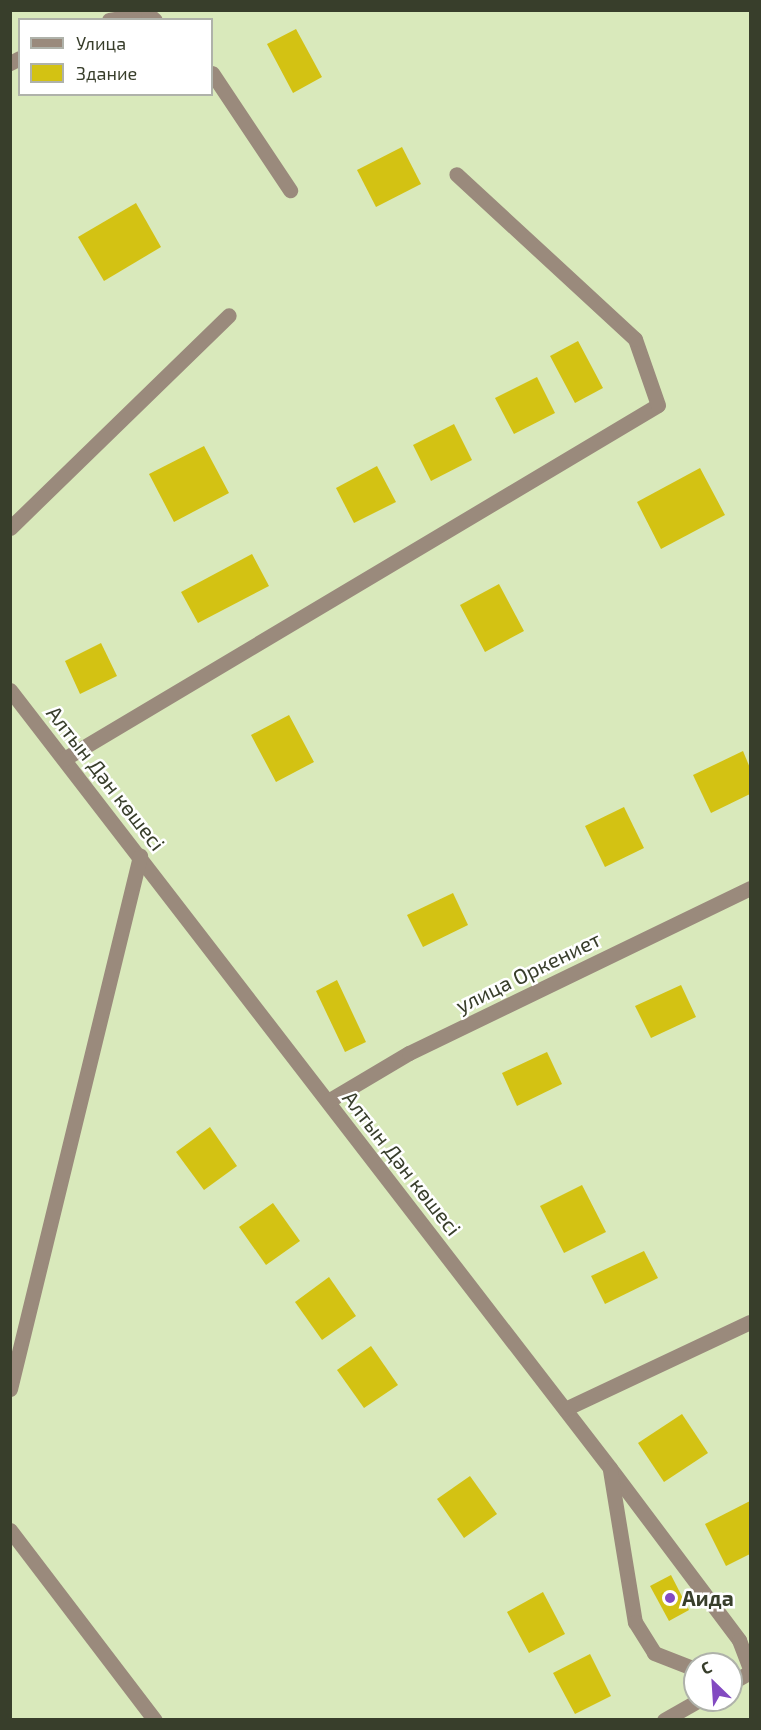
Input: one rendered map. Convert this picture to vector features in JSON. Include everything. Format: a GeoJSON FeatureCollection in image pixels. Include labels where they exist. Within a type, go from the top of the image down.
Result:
{"type":"FeatureCollection","features":[{"type":"Feature","properties":{"kind":"street"},"geometry":{"type":"LineString","coordinates":[[122,18],[148,14],[153,18]]}},
{"type":"Feature","properties":{"kind":"street"},"geometry":{"type":"LineString","coordinates":[[213,75],[290,190]]}},
{"type":"Feature","properties":{"kind":"street"},"geometry":{"type":"LineString","coordinates":[[64,759],[658,405],[635,339],[456,174]]}},
{"type":"Feature","properties":{"kind":"street"},"geometry":{"type":"LineString","coordinates":[[10,528],[229,315]]}},
{"type":"Feature","properties":{"kind":"street","name":"Алтын Дән көшесі"},"geometry":{"type":"LineString","coordinates":[[10,690],[610,1468],[739,1640],[750,1671]]}},
{"type":"Feature","properties":{"kind":"street"},"geometry":{"type":"LineString","coordinates":[[10,1389],[140,856]]}},
{"type":"Feature","properties":{"kind":"street","name":"улица Оркениет"},"geometry":{"type":"LineString","coordinates":[[328,1101],[409,1053],[750,888]]}},
{"type":"Feature","properties":{"kind":"street"},"geometry":{"type":"LineString","coordinates":[[565,1409],[750,1322]]}},
{"type":"Feature","properties":{"kind":"street"},"geometry":{"type":"LineString","coordinates":[[610,1468],[635,1622],[654,1653],[683,1664]]}},
{"type":"Feature","properties":{"kind":"street"},"geometry":{"type":"LineString","coordinates":[[10,1530],[155,1719]]}},
{"type":"Feature","properties":{"kind":"street"},"geometry":{"type":"LineString","coordinates":[[664,1719],[683,1709]]}},
{"type":"Feature","properties":{"kind":"building"},"geometry":{"type":"Polygon","coordinates":[[[296,29],[322,77],[293,93],[267,44],[296,29]]]}},
{"type":"Feature","properties":{"kind":"building"},"geometry":{"type":"Polygon","coordinates":[[[402,147],[421,184],[376,207],[357,170],[402,147]]]}},
{"type":"Feature","properties":{"kind":"building"},"geometry":{"type":"Polygon","coordinates":[[[136,203],[161,247],[104,281],[78,237],[136,203]]]}},
{"type":"Feature","properties":{"kind":"building"},"geometry":{"type":"Polygon","coordinates":[[[578,341],[603,388],[575,403],[550,356],[578,341]]]}},
{"type":"Feature","properties":{"kind":"building"},"geometry":{"type":"Polygon","coordinates":[[[537,377],[555,413],[514,434],[495,398],[537,377]]]}},
{"type":"Feature","properties":{"kind":"building"},"geometry":{"type":"Polygon","coordinates":[[[454,424],[472,460],[431,481],[413,445],[454,424]]]}},
{"type":"Feature","properties":{"kind":"building"},"geometry":{"type":"Polygon","coordinates":[[[204,446],[229,493],[174,522],[149,474],[204,446]]]}},
{"type":"Feature","properties":{"kind":"building"},"geometry":{"type":"Polygon","coordinates":[[[377,466],[396,502],[354,523],[336,488],[377,466]]]}},
{"type":"Feature","properties":{"kind":"building"},"geometry":{"type":"Polygon","coordinates":[[[700,468],[725,515],[661,549],[637,502],[700,468]]]}},
{"type":"Feature","properties":{"kind":"building"},"geometry":{"type":"Polygon","coordinates":[[[252,554],[269,586],[198,623],[181,592],[252,554]]]}},
{"type":"Feature","properties":{"kind":"building"},"geometry":{"type":"Polygon","coordinates":[[[499,584],[524,631],[485,652],[460,605],[499,584]]]}},
{"type":"Feature","properties":{"kind":"building"},"geometry":{"type":"Polygon","coordinates":[[[101,643],[117,676],[80,694],[65,661],[101,643]]]}},
{"type":"Feature","properties":{"kind":"building"},"geometry":{"type":"Polygon","coordinates":[[[289,715],[314,762],[276,782],[251,735],[289,715]]]}},
{"type":"Feature","properties":{"kind":"building"},"geometry":{"type":"Polygon","coordinates":[[[743,751],[750,768],[750,794],[711,813],[693,775],[743,751]]]}},
{"type":"Feature","properties":{"kind":"building"},"geometry":{"type":"Polygon","coordinates":[[[624,807],[644,848],[605,867],[585,826],[624,807]]]}},
{"type":"Feature","properties":{"kind":"building"},"geometry":{"type":"Polygon","coordinates":[[[453,893],[468,925],[423,947],[407,915],[453,893]]]}},
{"type":"Feature","properties":{"kind":"building"},"geometry":{"type":"Polygon","coordinates":[[[337,980],[366,1042],[345,1052],[316,991],[337,980]]]}},
{"type":"Feature","properties":{"kind":"building"},"geometry":{"type":"Polygon","coordinates":[[[681,985],[696,1017],[651,1038],[635,1006],[681,985]]]}},
{"type":"Feature","properties":{"kind":"building"},"geometry":{"type":"Polygon","coordinates":[[[547,1052],[562,1084],[517,1106],[502,1073],[547,1052]]]}},
{"type":"Feature","properties":{"kind":"building"},"geometry":{"type":"Polygon","coordinates":[[[210,1127],[237,1166],[204,1190],[176,1152],[210,1127]]]}},
{"type":"Feature","properties":{"kind":"building"},"geometry":{"type":"Polygon","coordinates":[[[582,1185],[606,1232],[564,1253],[540,1206],[582,1185]]]}},
{"type":"Feature","properties":{"kind":"building"},"geometry":{"type":"Polygon","coordinates":[[[273,1203],[300,1241],[266,1265],[239,1227],[273,1203]]]}},
{"type":"Feature","properties":{"kind":"building"},"geometry":{"type":"Polygon","coordinates":[[[644,1251],[658,1278],[605,1304],[591,1276],[644,1251]]]}},
{"type":"Feature","properties":{"kind":"building"},"geometry":{"type":"Polygon","coordinates":[[[329,1277],[356,1316],[322,1340],[295,1302],[329,1277]]]}},
{"type":"Feature","properties":{"kind":"building"},"geometry":{"type":"Polygon","coordinates":[[[371,1346],[398,1385],[364,1408],[337,1370],[371,1346]]]}},
{"type":"Feature","properties":{"kind":"building"},"geometry":{"type":"Polygon","coordinates":[[[682,1414],[708,1453],[664,1482],[638,1443],[682,1414]]]}},
{"type":"Feature","properties":{"kind":"building"},"geometry":{"type":"Polygon","coordinates":[[[470,1476],[497,1514],[464,1538],[437,1499],[470,1476]]]}},
{"type":"Feature","properties":{"kind":"building"},"geometry":{"type":"Polygon","coordinates":[[[750,1501],[750,1554],[726,1566],[705,1524],[750,1501]]]}},
{"type":"Feature","properties":{"kind":"building","name":"Аида"},"geometry":{"type":"Polygon","coordinates":[[[671,1575],[689,1610],[669,1621],[650,1586],[671,1575]]]}},
{"type":"Feature","properties":{"kind":"building"},"geometry":{"type":"Polygon","coordinates":[[[543,1592],[565,1634],[529,1653],[507,1612],[543,1592]]]}},
{"type":"Feature","properties":{"kind":"building"},"geometry":{"type":"Polygon","coordinates":[[[590,1654],[611,1696],[575,1714],[553,1673],[590,1654]]]}},
{"type":"Feature","properties":{"kind":"place","name":"Аида"},"geometry":{"type":"Point","coordinates":[670,1598]}}]}
